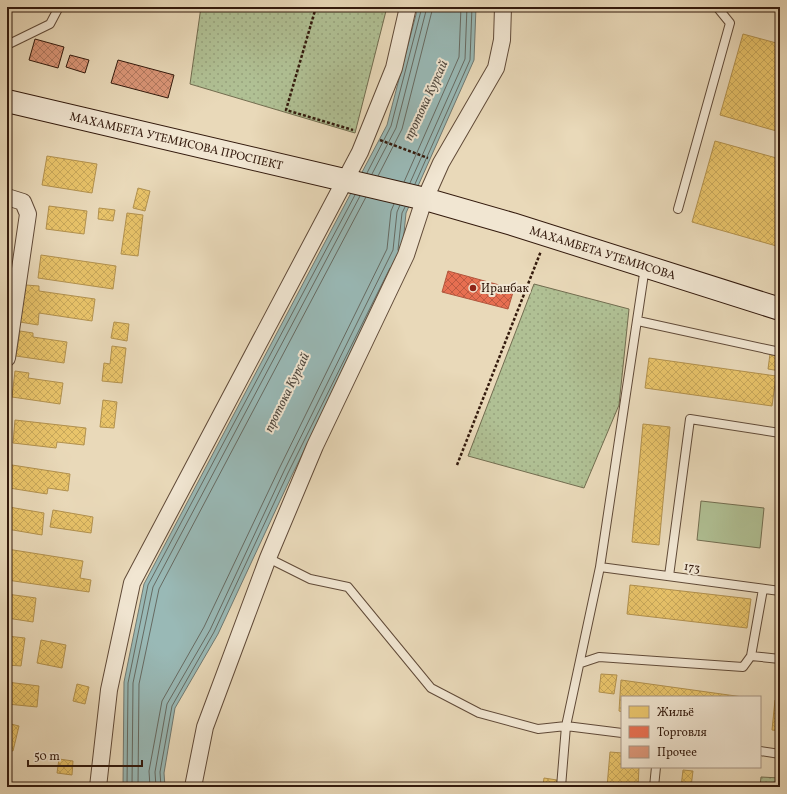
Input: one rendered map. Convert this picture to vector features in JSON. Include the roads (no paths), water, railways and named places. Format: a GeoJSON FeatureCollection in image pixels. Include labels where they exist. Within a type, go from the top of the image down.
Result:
{"type":"FeatureCollection","features":[{"type":"Feature","properties":{"kind":"street"},"geometry":{"type":"LineString","coordinates":[[98,787],[109,690],[132,583],[368,135],[394,68],[408,7]]}},
{"type":"Feature","properties":{"kind":"street"},"geometry":{"type":"LineString","coordinates":[[192,787],[205,726],[268,558],[315,446],[406,256],[423,204],[442,163],[496,68],[502,40],[503,7]]}},
{"type":"Feature","properties":{"kind":"street","name":"МАХАМБЕТА УТЕМИСОВА ПРОСПЕКТ"},"geometry":{"type":"LineString","coordinates":[[7,101],[345,179],[423,204]]}},
{"type":"Feature","properties":{"kind":"street"},"geometry":{"type":"LineString","coordinates":[[7,197],[23,202],[28,214],[7,358]]}},
{"type":"Feature","properties":{"kind":"street","name":"МАХАМБЕТА УТЕМИСОВА"},"geometry":{"type":"LineString","coordinates":[[423,204],[547,235],[780,309]]}},
{"type":"Feature","properties":{"kind":"lane"},"geometry":{"type":"LineString","coordinates":[[7,45],[50,24],[59,7]]}},
{"type":"Feature","properties":{"kind":"lane"},"geometry":{"type":"LineString","coordinates":[[678,209],[730,23],[717,7]]}},
{"type":"Feature","properties":{"kind":"lane"},"geometry":{"type":"LineString","coordinates":[[561,787],[566,726],[573,690],[581,663],[600,567],[646,267]]}},
{"type":"Feature","properties":{"kind":"lane"},"geometry":{"type":"LineString","coordinates":[[638,320],[780,352]]}},
{"type":"Feature","properties":{"kind":"lane"},"geometry":{"type":"LineString","coordinates":[[669,576],[690,419],[780,433]]}},
{"type":"Feature","properties":{"kind":"lane"},"geometry":{"type":"LineString","coordinates":[[268,558],[310,579],[348,587],[431,688],[479,712],[538,729],[566,726],[621,733]]}},
{"type":"Feature","properties":{"kind":"lane","name":"173"},"geometry":{"type":"LineString","coordinates":[[600,567],[780,591]]}},
{"type":"Feature","properties":{"kind":"lane"},"geometry":{"type":"LineString","coordinates":[[581,663],[599,657],[743,667],[751,656],[763,589]]}},
{"type":"Feature","properties":{"kind":"lane"},"geometry":{"type":"LineString","coordinates":[[751,656],[780,659]]}},
{"type":"Feature","properties":{"kind":"lane"},"geometry":{"type":"LineString","coordinates":[[761,751],[780,754]]}},
{"type":"Feature","properties":{"kind":"lane"},"geometry":{"type":"LineString","coordinates":[[654,787],[656,768]]}},
{"type":"Feature","properties":{"kind":"water","name":"протока Курсай"},"geometry":{"type":"Polygon","coordinates":[[[418,7],[476,7],[474,60],[406,213],[402,253],[292,475],[218,634],[175,708],[164,773],[165,787],[123,787],[124,682],[144,584],[387,125],[418,7]]]}},
{"type":"Feature","properties":{"kind":"place","name":"Иранбак"},"geometry":{"type":"Point","coordinates":[473,288]}}]}
